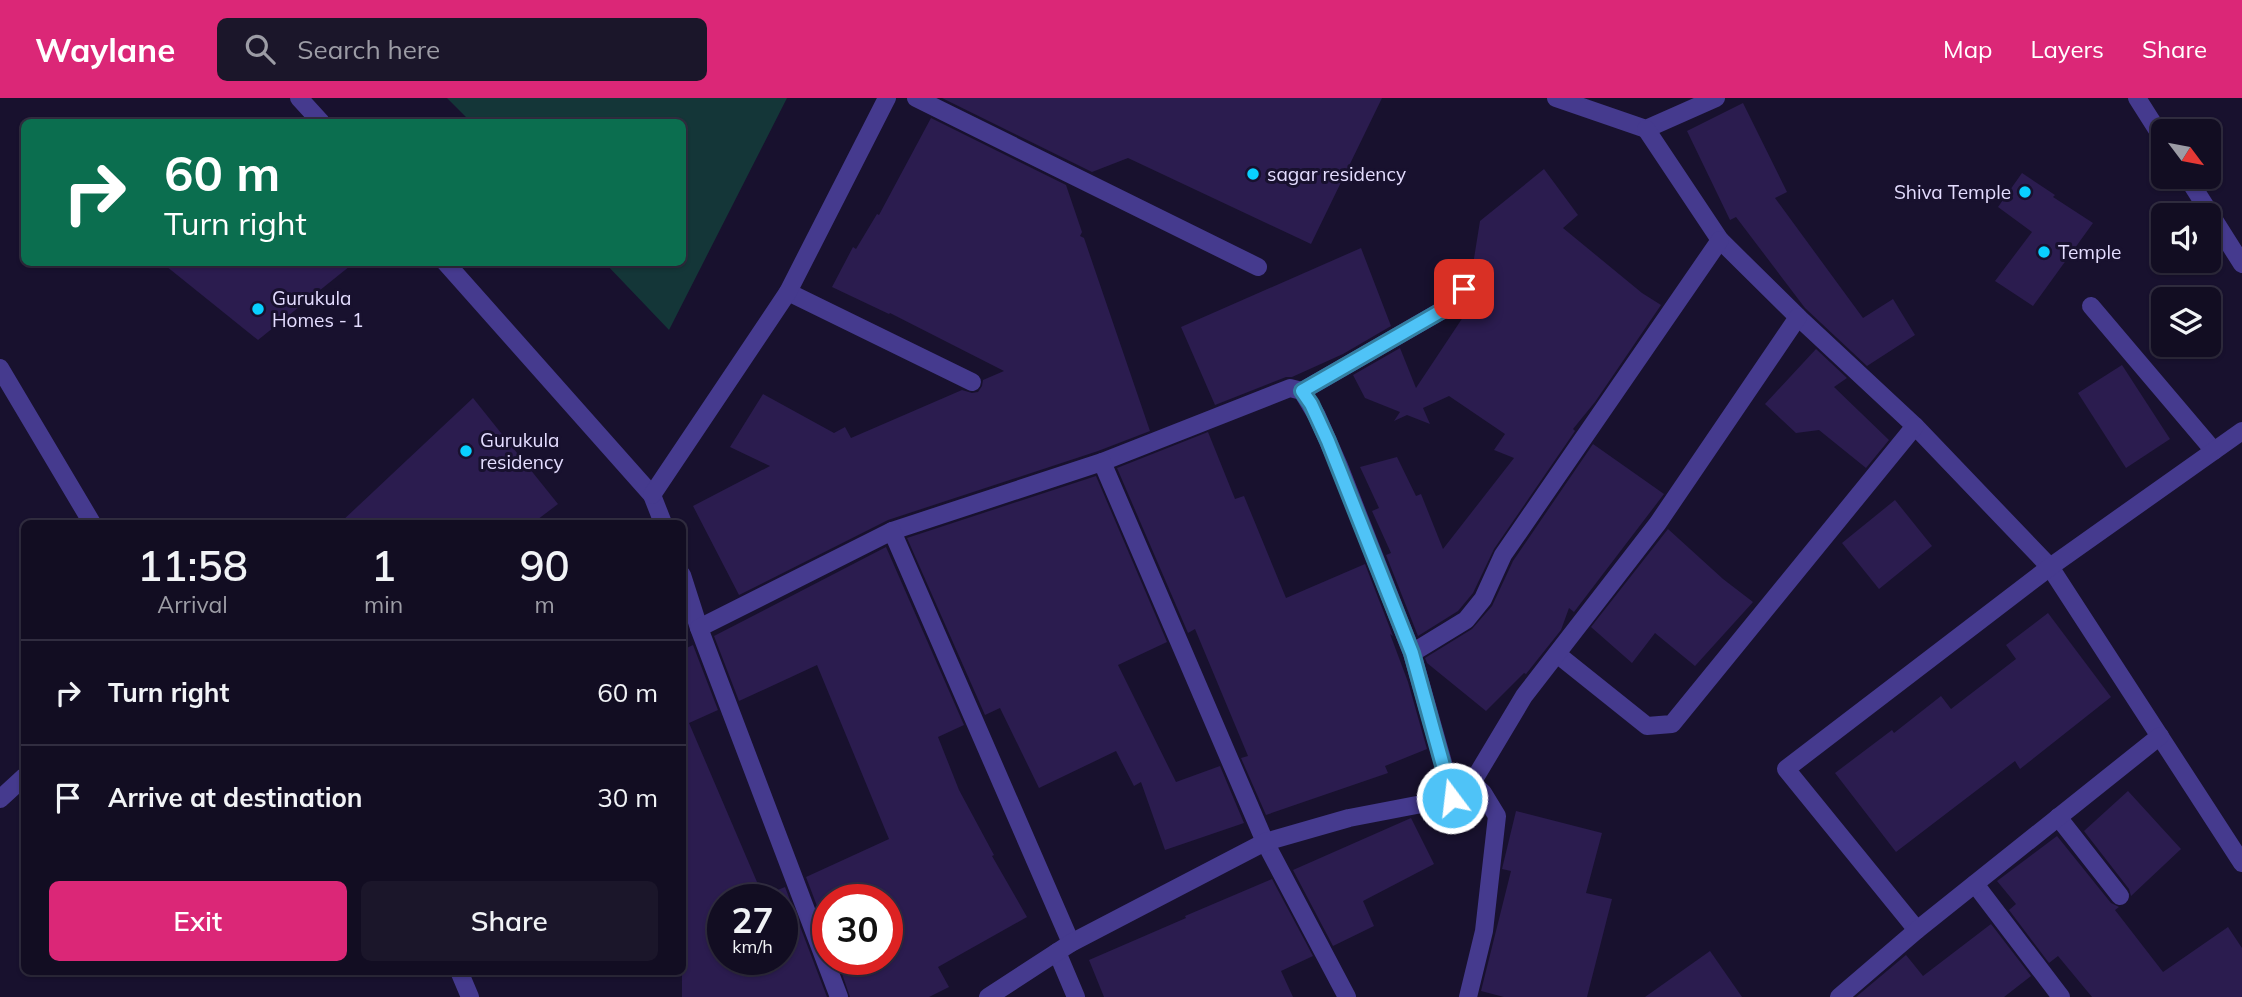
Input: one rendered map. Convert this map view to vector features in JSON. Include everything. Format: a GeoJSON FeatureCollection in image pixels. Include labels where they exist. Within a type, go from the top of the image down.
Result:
{"type":"FeatureCollection","features":[{"type":"Feature","properties":{"kind":"street"},"geometry":{"type":"LineString","coordinates":[[299,98],[318,119]]}},
{"type":"Feature","properties":{"kind":"street"},"geometry":{"type":"LineString","coordinates":[[652,495],[788,292],[887,98]]}},
{"type":"Feature","properties":{"kind":"street"},"geometry":{"type":"LineString","coordinates":[[916,98],[1258,267]]}},
{"type":"Feature","properties":{"kind":"street"},"geometry":{"type":"LineString","coordinates":[[1556,98],[1646,129],[1720,240],[1915,426],[2050,567],[2242,863]]}},
{"type":"Feature","properties":{"kind":"street"},"geometry":{"type":"LineString","coordinates":[[1646,129],[1716,98]]}},
{"type":"Feature","properties":{"kind":"street"},"geometry":{"type":"LineString","coordinates":[[2137,98],[2151,120]]}},
{"type":"Feature","properties":{"kind":"street"},"geometry":{"type":"LineString","coordinates":[[2195,189],[2242,264]]}},
{"type":"Feature","properties":{"kind":"street"},"geometry":{"type":"LineString","coordinates":[[1412,653],[1466,620],[1483,599],[1503,555],[1720,240]]}},
{"type":"Feature","properties":{"kind":"street"},"geometry":{"type":"LineString","coordinates":[[449,266],[652,495],[662,520]]}},
{"type":"Feature","properties":{"kind":"street"},"geometry":{"type":"LineString","coordinates":[[1302,391],[1441,311],[1464,289]]}},
{"type":"Feature","properties":{"kind":"street"},"geometry":{"type":"LineString","coordinates":[[788,292],[972,382]]}},
{"type":"Feature","properties":{"kind":"street"},"geometry":{"type":"LineString","coordinates":[[2091,306],[2214,451]]}},
{"type":"Feature","properties":{"kind":"street"},"geometry":{"type":"LineString","coordinates":[[988,997],[1064,948],[1265,842],[1349,818],[1452,798],[1472,783],[1524,696],[1658,523],[1798,317]]}},
{"type":"Feature","properties":{"kind":"street"},"geometry":{"type":"LineString","coordinates":[[0,368],[90,520]]}},
{"type":"Feature","properties":{"kind":"street"},"geometry":{"type":"LineString","coordinates":[[699,628],[892,531],[1102,462],[1290,388],[1302,391],[1311,404],[1412,653],[1452,798]]}},
{"type":"Feature","properties":{"kind":"street"},"geometry":{"type":"LineString","coordinates":[[1557,654],[1647,726],[1672,724],[1915,426]]}},
{"type":"Feature","properties":{"kind":"street"},"geometry":{"type":"LineString","coordinates":[[1917,930],[1786,769],[2050,567],[2242,431]]}},
{"type":"Feature","properties":{"kind":"street"},"geometry":{"type":"LineString","coordinates":[[1102,462],[1265,842],[1347,997]]}},
{"type":"Feature","properties":{"kind":"street"},"geometry":{"type":"LineString","coordinates":[[892,531],[1064,948],[1076,997]]}},
{"type":"Feature","properties":{"kind":"street"},"geometry":{"type":"LineString","coordinates":[[686,587],[839,997]]}},
{"type":"Feature","properties":{"kind":"street"},"geometry":{"type":"LineString","coordinates":[[1844,995],[1917,930],[2160,736]]}},
{"type":"Feature","properties":{"kind":"street"},"geometry":{"type":"LineString","coordinates":[[0,799],[21,780]]}},
{"type":"Feature","properties":{"kind":"street"},"geometry":{"type":"LineString","coordinates":[[1468,997],[1484,930],[1497,816],[1483,793],[1472,783]]}},
{"type":"Feature","properties":{"kind":"street"},"geometry":{"type":"LineString","coordinates":[[2058,817],[2120,896]]}},
{"type":"Feature","properties":{"kind":"street"},"geometry":{"type":"LineString","coordinates":[[1975,884],[2061,997]]}},
{"type":"Feature","properties":{"kind":"street"},"geometry":{"type":"LineString","coordinates":[[461,975],[470,997]]}},
{"type":"Feature","properties":{"kind":"green space"},"geometry":{"type":"Polygon","coordinates":[[[447,98],[787,98],[669,330],[608,266],[686,266],[686,119],[468,119],[447,98]]]}},
{"type":"Feature","properties":{"kind":"building","name":"sagar residency"},"geometry":{"type":"Polygon","coordinates":[[[942,98],[1382,98],[1311,244],[1128,158],[1092,172],[942,98]]]}},
{"type":"Feature","properties":{"kind":"building"},"geometry":{"type":"Polygon","coordinates":[[[1743,103],[1787,192],[1775,198],[1863,318],[1893,299],[1915,335],[1867,366],[1805,308],[1736,217],[1730,220],[1687,131],[1743,103]]]}},
{"type":"Feature","properties":{"kind":"building"},"geometry":{"type":"Polygon","coordinates":[[[931,118],[1066,185],[1082,232],[1080,236],[1084,238],[1150,431],[1098,451],[888,520],[739,595],[693,506],[770,466],[730,447],[763,394],[834,433],[845,427],[851,438],[962,390],[978,392],[983,380],[1004,371],[832,287],[853,247],[856,249],[877,214],[879,215],[931,118]]]}},
{"type":"Feature","properties":{"kind":"building"},"geometry":{"type":"Polygon","coordinates":[[[1544,169],[1578,215],[1563,228],[1642,293],[1661,305],[1595,402],[1573,429],[1575,431],[1494,549],[1473,593],[1458,611],[1418,636],[1386,555],[1391,553],[1372,511],[1379,508],[1360,467],[1397,457],[1416,496],[1421,494],[1443,549],[1514,458],[1494,450],[1505,434],[1449,396],[1423,408],[1430,424],[1407,415],[1394,421],[1400,412],[1365,398],[1353,375],[1400,348],[1416,388],[1485,284],[1472,271],[1480,221],[1544,169]]]}},
{"type":"Feature","properties":{"kind":"building","name":"Temple"},"geometry":{"type":"Polygon","coordinates":[[[2022,173],[2093,223],[2033,306],[1995,281],[2032,232],[1998,207],[2022,173]]]}},
{"type":"Feature","properties":{"kind":"building"},"geometry":{"type":"Polygon","coordinates":[[[1361,248],[1391,326],[1343,354],[1292,377],[1215,405],[1181,327],[1361,248]]]}},
{"type":"Feature","properties":{"kind":"building","name":"Gurukula Homes - 1"},"geometry":{"type":"Polygon","coordinates":[[[166,266],[350,266],[258,340],[166,266]]]}},
{"type":"Feature","properties":{"kind":"building"},"geometry":{"type":"Polygon","coordinates":[[[1816,349],[1847,378],[1834,387],[1889,440],[1866,468],[1819,430],[1796,433],[1765,404],[1816,349]]]}},
{"type":"Feature","properties":{"kind":"building"},"geometry":{"type":"Polygon","coordinates":[[[2122,365],[2170,439],[2126,468],[2078,393],[2122,365]]]}},
{"type":"Feature","properties":{"kind":"building","name":"Gurukula residency"},"geometry":{"type":"Polygon","coordinates":[[[473,398],[558,504],[537,520],[343,520],[473,398]]]}},
{"type":"Feature","properties":{"kind":"building"},"geometry":{"type":"Polygon","coordinates":[[[1208,432],[1235,499],[1244,496],[1286,598],[1365,564],[1393,636],[1390,634],[1408,682],[1427,749],[1385,766],[1388,773],[1266,815],[1241,758],[1248,756],[1195,629],[1188,633],[1117,468],[1208,432]]]}},
{"type":"Feature","properties":{"kind":"building"},"geometry":{"type":"Polygon","coordinates":[[[1593,444],[1664,494],[1574,612],[1569,608],[1561,630],[1526,674],[1486,711],[1427,663],[1425,658],[1472,629],[1492,606],[1513,561],[1593,444]]]}},
{"type":"Feature","properties":{"kind":"building"},"geometry":{"type":"Polygon","coordinates":[[[1096,476],[1167,642],[1118,665],[1176,782],[1220,766],[1244,823],[1165,850],[1141,782],[1134,786],[1116,751],[1039,788],[1000,708],[985,715],[907,538],[1096,476]]]}},
{"type":"Feature","properties":{"kind":"building"},"geometry":{"type":"Polygon","coordinates":[[[1895,500],[1932,546],[1879,589],[1842,543],[1895,500]]]}},
{"type":"Feature","properties":{"kind":"building"},"geometry":{"type":"Polygon","coordinates":[[[1668,529],[1753,602],[1695,666],[1655,633],[1632,663],[1591,627],[1668,529]]]}},
{"type":"Feature","properties":{"kind":"building"},"geometry":{"type":"Polygon","coordinates":[[[886,547],[964,725],[938,737],[959,790],[1027,917],[938,967],[949,987],[929,997],[850,997],[842,975],[903,975],[903,884],[812,884],[812,893],[806,877],[889,839],[817,665],[739,701],[714,636],[886,547]]]}},
{"type":"Feature","properties":{"kind":"building"},"geometry":{"type":"Polygon","coordinates":[[[2048,613],[2111,697],[2020,769],[2015,761],[1896,852],[1835,773],[1892,730],[1894,733],[1941,696],[1951,709],[2016,659],[2006,645],[2048,613]]]}},
{"type":"Feature","properties":{"kind":"building"},"geometry":{"type":"Polygon","coordinates":[[[693,645],[718,710],[689,723],[758,884],[707,884],[707,975],[798,975],[798,921],[812,958],[812,975],[819,975],[827,997],[682,997],[682,975],[686,975],[686,648],[693,645]]]}},
{"type":"Feature","properties":{"kind":"building"},"geometry":{"type":"Polygon","coordinates":[[[2128,791],[2181,849],[2131,896],[2129,889],[2084,831],[2128,791]]]}},
{"type":"Feature","properties":{"kind":"building"},"geometry":{"type":"Polygon","coordinates":[[[1516,811],[1602,833],[1586,893],[1612,899],[1587,997],[1504,997],[1481,991],[1511,871],[1502,869],[1516,811]]]}},
{"type":"Feature","properties":{"kind":"building"},"geometry":{"type":"Polygon","coordinates":[[[1411,818],[1434,864],[1363,901],[1374,926],[1333,946],[1293,870],[1411,818]]]}},
{"type":"Feature","properties":{"kind":"building"},"geometry":{"type":"Polygon","coordinates":[[[2057,836],[2111,903],[2119,907],[2115,910],[2163,972],[2228,927],[2242,948],[2242,997],[2092,997],[2058,956],[2049,963],[2009,910],[2016,904],[1997,881],[2057,836]]]}},
{"type":"Feature","properties":{"kind":"building"},"geometry":{"type":"Polygon","coordinates":[[[1272,879],[1313,956],[1281,971],[1293,997],[1104,997],[1089,960],[1272,879]]]}},
{"type":"Feature","properties":{"kind":"building"},"geometry":{"type":"Polygon","coordinates":[[[1991,924],[2031,976],[2004,997],[1856,997],[1906,955],[1923,976],[1991,924]]]}},
{"type":"Feature","properties":{"kind":"building"},"geometry":{"type":"Polygon","coordinates":[[[1710,951],[1742,997],[1645,997],[1710,951]]]}},
{"type":"Feature","properties":{"kind":"place","name":"sagar residency"},"geometry":{"type":"Point","coordinates":[1253,174]}},
{"type":"Feature","properties":{"kind":"place","name":"Shiva Temple"},"geometry":{"type":"Point","coordinates":[2025,192]}},
{"type":"Feature","properties":{"kind":"place","name":"Temple"},"geometry":{"type":"Point","coordinates":[2044,252]}},
{"type":"Feature","properties":{"kind":"place","name":"Gurukula Homes - 1"},"geometry":{"type":"Point","coordinates":[258,309]}},
{"type":"Feature","properties":{"kind":"place","name":"Gurukula residency"},"geometry":{"type":"Point","coordinates":[466,451]}},
{"type":"Feature","properties":{"kind":"route"},"geometry":{"type":"LineString","coordinates":[[1452,798],[1412,653],[1355,513],[1339,466],[1317,416],[1302,391],[1441,311],[1464,289]]}}]}
